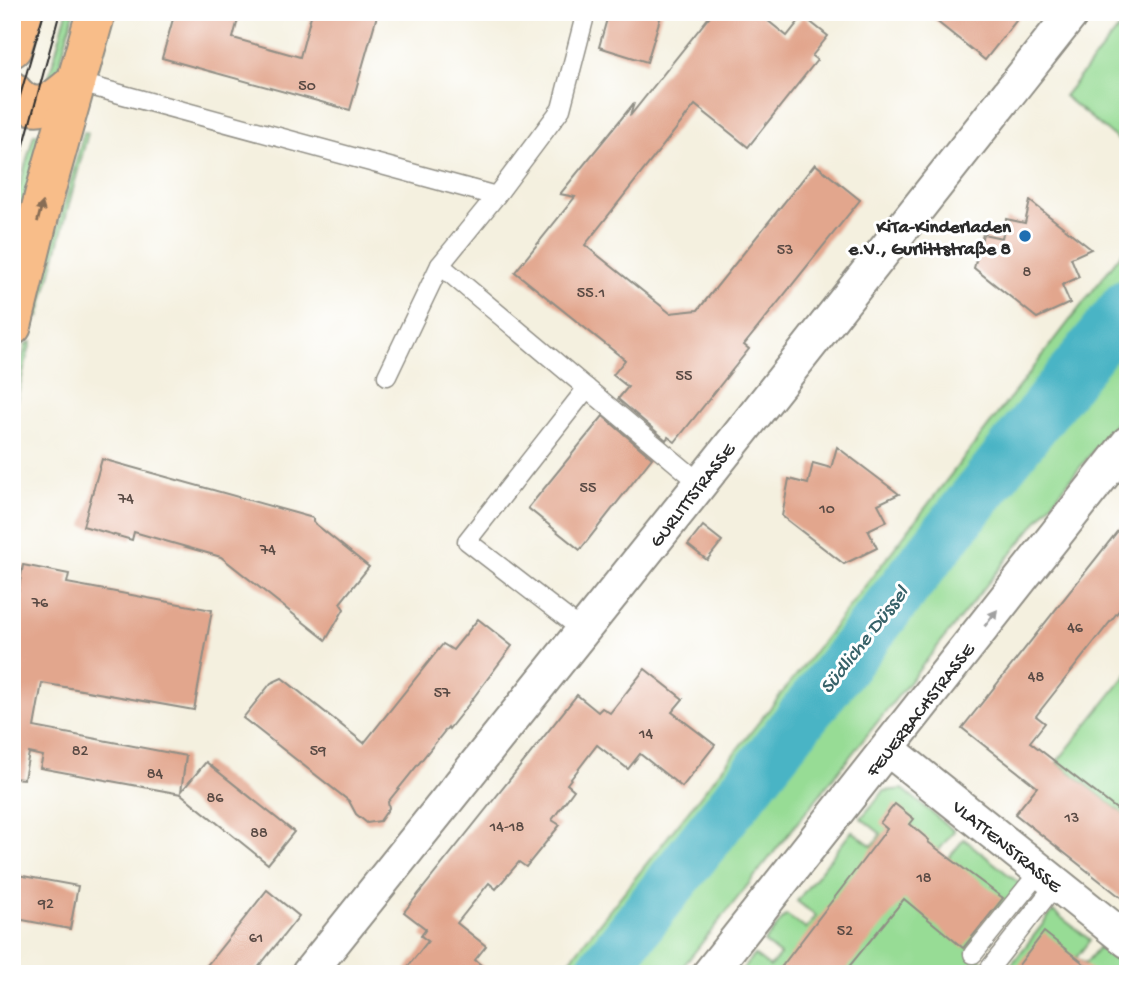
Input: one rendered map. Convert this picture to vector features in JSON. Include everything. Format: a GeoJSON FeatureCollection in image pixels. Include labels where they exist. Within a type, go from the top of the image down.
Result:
{"type":"FeatureCollection","features":[{"type":"Feature","properties":{"kind":"main road"},"geometry":{"type":"LineString","coordinates":[[12,48],[23,12]]}},
{"type":"Feature","properties":{"kind":"main road"},"geometry":{"type":"LineString","coordinates":[[12,326],[44,195],[96,12]]}},
{"type":"Feature","properties":{"kind":"main road"},"geometry":{"type":"LineString","coordinates":[[12,91],[19,99],[42,106],[50,104],[76,82]]}},
{"type":"Feature","properties":{"kind":"street","name":"GURLITTSTRASSE"},"geometry":{"type":"LineString","coordinates":[[309,974],[1073,12]]}},
{"type":"Feature","properties":{"kind":"street","name":"FEUERBACHSTRASSE"},"geometry":{"type":"LineString","coordinates":[[709,974],[1128,443]]}},
{"type":"Feature","properties":{"kind":"street","name":"VLATTENSTRASSE"},"geometry":{"type":"LineString","coordinates":[[888,749],[1128,941]]}},
{"type":"Feature","properties":{"kind":"lane"},"geometry":{"type":"LineString","coordinates":[[387,376],[440,265],[496,196],[561,108],[586,12]]}},
{"type":"Feature","properties":{"kind":"lane"},"geometry":{"type":"LineString","coordinates":[[76,82],[496,196]]}},
{"type":"Feature","properties":{"kind":"lane"},"geometry":{"type":"LineString","coordinates":[[440,265],[700,483]]}},
{"type":"Feature","properties":{"kind":"lane"},"geometry":{"type":"LineString","coordinates":[[582,630],[467,541],[587,388]]}},
{"type":"Feature","properties":{"kind":"lane"},"geometry":{"type":"LineString","coordinates":[[973,954],[1048,877]]}},
{"type":"Feature","properties":{"kind":"lane"},"geometry":{"type":"LineString","coordinates":[[990,968],[1048,877]]}},
{"type":"Feature","properties":{"kind":"green space"},"geometry":{"type":"Polygon","coordinates":[[[67,12],[74,12],[57,73],[48,80],[67,12]]]}},
{"type":"Feature","properties":{"kind":"green space"},"geometry":{"type":"Polygon","coordinates":[[[1128,17],[1128,148],[1064,96],[1128,17]]]}},
{"type":"Feature","properties":{"kind":"green space"},"geometry":{"type":"Polygon","coordinates":[[[84,132],[88,133],[39,317],[34,314],[84,132]]]}},
{"type":"Feature","properties":{"kind":"green space"},"geometry":{"type":"Polygon","coordinates":[[[34,134],[41,135],[12,243],[12,215],[34,134]]]}},
{"type":"Feature","properties":{"kind":"green space"},"geometry":{"type":"Polygon","coordinates":[[[1128,245],[1128,407],[677,974],[559,974],[801,669],[1128,245]]]}},
{"type":"Feature","properties":{"kind":"green space"},"geometry":{"type":"Polygon","coordinates":[[[31,342],[12,417],[12,396],[26,344],[31,342]]]}},
{"type":"Feature","properties":{"kind":"green space"},"geometry":{"type":"Polygon","coordinates":[[[1128,673],[1128,818],[1057,762],[1128,673]]]}},
{"type":"Feature","properties":{"kind":"green space"},"geometry":{"type":"Polygon","coordinates":[[[903,789],[954,831],[936,854],[946,861],[964,839],[1020,884],[973,954],[998,974],[739,974],[754,955],[770,967],[780,955],[764,942],[786,915],[806,929],[816,916],[797,901],[852,831],[872,846],[881,834],[861,818],[884,791],[903,789]]]}},
{"type":"Feature","properties":{"kind":"green space"},"geometry":{"type":"Polygon","coordinates":[[[1053,911],[1090,940],[1076,958],[1085,964],[1099,947],[1128,970],[1128,974],[1004,974],[1053,911]]]}},
{"type":"Feature","properties":{"kind":"building"},"geometry":{"type":"Polygon","coordinates":[[[175,12],[240,12],[233,38],[300,57],[312,12],[378,12],[350,110],[162,58],[175,12]]]}},
{"type":"Feature","properties":{"kind":"building"},"geometry":{"type":"Polygon","coordinates":[[[609,12],[662,12],[647,62],[599,47],[609,12]]]}},
{"type":"Feature","properties":{"kind":"building"},"geometry":{"type":"Polygon","coordinates":[[[713,12],[757,12],[787,36],[803,16],[828,36],[812,56],[817,60],[748,147],[695,105],[585,245],[670,313],[698,310],[815,164],[860,200],[744,345],[749,349],[675,442],[668,437],[666,440],[618,399],[628,387],[613,375],[625,360],[515,272],[575,197],[560,194],[634,103],[630,116],[713,12]]]}},
{"type":"Feature","properties":{"kind":"building"},"geometry":{"type":"Polygon","coordinates":[[[925,12],[1023,12],[985,60],[925,12]]]}},
{"type":"Feature","properties":{"kind":"building"},"geometry":{"type":"Polygon","coordinates":[[[1030,201],[1091,249],[1071,258],[1079,277],[1062,285],[1070,303],[1037,318],[974,268],[983,234],[1002,238],[1006,219],[1025,223],[1030,201]]]}},
{"type":"Feature","properties":{"kind":"building"},"geometry":{"type":"Polygon","coordinates":[[[603,416],[652,458],[580,550],[528,508],[603,416]]]}},
{"type":"Feature","properties":{"kind":"building"},"geometry":{"type":"Polygon","coordinates":[[[837,447],[899,494],[878,504],[887,521],[868,530],[877,548],[844,564],[782,516],[789,479],[808,484],[813,463],[831,468],[837,447]]]}},
{"type":"Feature","properties":{"kind":"building"},"geometry":{"type":"Polygon","coordinates":[[[102,459],[313,518],[313,522],[369,567],[340,603],[344,609],[326,640],[221,557],[134,532],[132,540],[83,526],[102,459]]]}},
{"type":"Feature","properties":{"kind":"building"},"geometry":{"type":"Polygon","coordinates":[[[1128,518],[1128,599],[1036,716],[1045,723],[1030,742],[1128,818],[1128,903],[1015,814],[1037,787],[962,728],[1128,518]]]}},
{"type":"Feature","properties":{"kind":"building"},"geometry":{"type":"Polygon","coordinates":[[[703,526],[722,541],[707,560],[688,545],[703,526]]]}},
{"type":"Feature","properties":{"kind":"building"},"geometry":{"type":"Polygon","coordinates":[[[23,565],[69,574],[67,583],[212,610],[194,710],[42,683],[34,727],[186,756],[181,792],[206,762],[294,832],[268,864],[181,794],[40,768],[43,756],[29,753],[24,779],[12,778],[12,626],[23,565]]]}},
{"type":"Feature","properties":{"kind":"building"},"geometry":{"type":"Polygon","coordinates":[[[478,619],[512,646],[449,729],[448,727],[388,802],[389,808],[380,821],[367,823],[356,814],[349,801],[243,718],[271,683],[282,678],[364,743],[443,644],[453,650],[478,619]]]}},
{"type":"Feature","properties":{"kind":"building"},"geometry":{"type":"Polygon","coordinates":[[[645,669],[683,699],[672,712],[715,745],[682,787],[640,754],[628,769],[597,745],[567,784],[574,790],[552,820],[560,825],[526,867],[519,862],[496,889],[489,883],[457,923],[486,946],[475,960],[492,974],[402,974],[428,941],[421,936],[426,929],[404,912],[577,695],[598,712],[602,708],[610,713],[645,669]]]}},
{"type":"Feature","properties":{"kind":"building"},"geometry":{"type":"Polygon","coordinates":[[[895,804],[914,819],[910,824],[929,840],[928,842],[1003,898],[963,948],[904,899],[843,974],[776,974],[887,829],[880,823],[895,804]]]}},
{"type":"Feature","properties":{"kind":"building"},"geometry":{"type":"Polygon","coordinates":[[[12,874],[78,886],[70,929],[12,918],[12,874]]]}},
{"type":"Feature","properties":{"kind":"building"},"geometry":{"type":"Polygon","coordinates":[[[267,890],[299,916],[253,974],[200,974],[267,890]]]}},
{"type":"Feature","properties":{"kind":"building"},"geometry":{"type":"Polygon","coordinates":[[[1044,932],[1097,974],[1012,974],[1044,932]]]}},
{"type":"Feature","properties":{"kind":"waterway","name":"Südliche Düssel"},"geometry":{"type":"LineString","coordinates":[[599,974],[1128,304]]}},
{"type":"Feature","properties":{"kind":"tram line"},"geometry":{"type":"LineString","coordinates":[[12,124],[44,12]]}},
{"type":"Feature","properties":{"kind":"tram line"},"geometry":{"type":"LineString","coordinates":[[12,189],[60,12]]}},
{"type":"Feature","properties":{"kind":"place","name":"KiTa-Kinderladen e.V., Gurlittstraße 8"},"geometry":{"type":"Point","coordinates":[1025,236]}}]}
